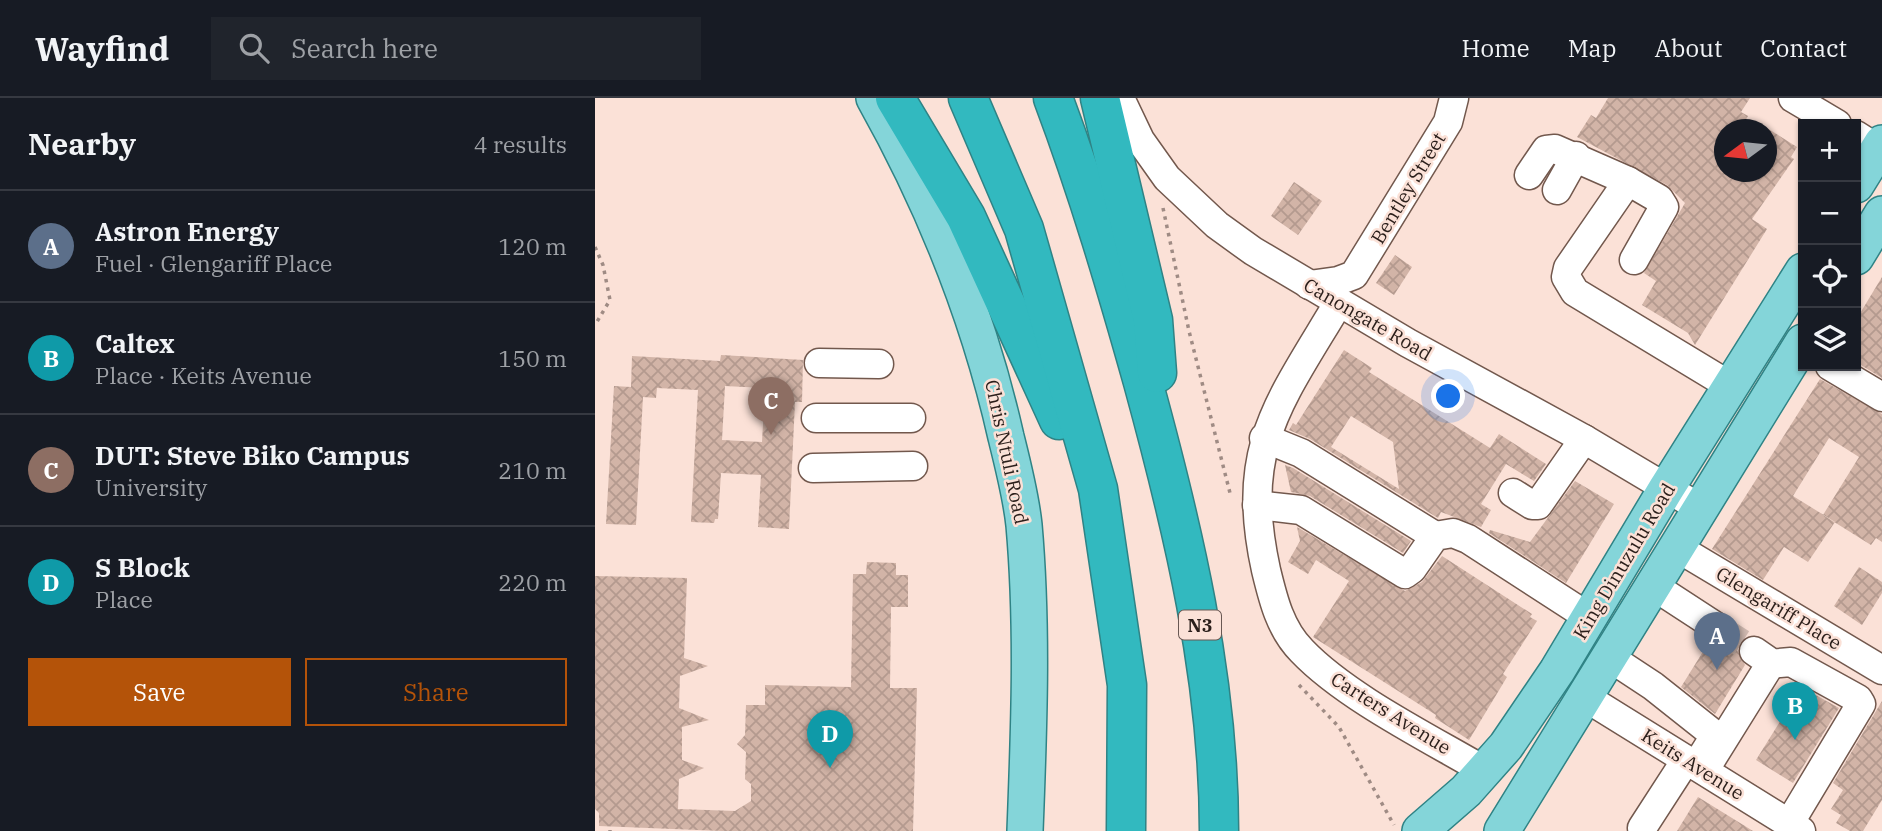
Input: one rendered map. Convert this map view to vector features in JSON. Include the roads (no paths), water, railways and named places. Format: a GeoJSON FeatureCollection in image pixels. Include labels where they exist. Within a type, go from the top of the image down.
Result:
{"type":"FeatureCollection","features":[{"type":"Feature","properties":{"kind":"highway"},"geometry":{"type":"LineString","coordinates":[[895,98],[966,217],[1064,431],[1098,489]]}},
{"type":"Feature","properties":{"kind":"highway"},"geometry":{"type":"LineString","coordinates":[[968,98],[1024,229],[1098,489],[1127,685],[1126,831]]}},
{"type":"Feature","properties":{"kind":"highway","name":"N3"},"geometry":{"type":"LineString","coordinates":[[1053,98],[1085,183],[1154,424],[1193,582],[1210,685],[1219,831]]}},
{"type":"Feature","properties":{"kind":"highway"},"geometry":{"type":"LineString","coordinates":[[1069,98],[1085,183]]}},
{"type":"Feature","properties":{"kind":"highway"},"geometry":{"type":"LineString","coordinates":[[1100,98],[1153,320],[1157,363],[1154,424]]}},
{"type":"Feature","properties":{"kind":"main road","name":"Chris Ntuli Road"},"geometry":{"type":"LineString","coordinates":[[874,98],[945,240],[974,315],[994,385],[1024,522],[1031,688],[1024,831]]}},
{"type":"Feature","properties":{"kind":"main road"},"geometry":{"type":"LineString","coordinates":[[1857,182],[1872,142]]}},
{"type":"Feature","properties":{"kind":"main road"},"geometry":{"type":"LineString","coordinates":[[1861,249],[1882,214]]}},
{"type":"Feature","properties":{"kind":"main road","name":"King Dinuzulu Road"},"geometry":{"type":"LineString","coordinates":[[1419,831],[1485,771],[1513,736],[1590,618],[1666,489],[1798,279]]}},
{"type":"Feature","properties":{"kind":"main road","name":"King Dinuzulu Road"},"geometry":{"type":"LineString","coordinates":[[1502,831],[1798,352]]}},
{"type":"Feature","properties":{"kind":"street","name":"Canongate Road"},"geometry":{"type":"LineString","coordinates":[[1120,98],[1140,140],[1167,178],[1189,200],[1253,251],[1700,508]]}},
{"type":"Feature","properties":{"kind":"street","name":"Bentley Street"},"geometry":{"type":"LineString","coordinates":[[1354,275],[1448,122],[1454,98]]}},
{"type":"Feature","properties":{"kind":"street"},"geometry":{"type":"LineString","coordinates":[[1793,98],[1829,119]]}},
{"type":"Feature","properties":{"kind":"street"},"geometry":{"type":"LineString","coordinates":[[1529,175],[1546,150],[1555,149],[1629,181],[1659,199],[1664,207],[1634,260]]}},
{"type":"Feature","properties":{"kind":"street"},"geometry":{"type":"LineString","coordinates":[[1557,190],[1576,156]]}},
{"type":"Feature","properties":{"kind":"street"},"geometry":{"type":"LineString","coordinates":[[1629,181],[1568,268],[1569,285],[1605,312],[1732,387]]}},
{"type":"Feature","properties":{"kind":"street"},"geometry":{"type":"LineString","coordinates":[[1309,285],[1338,281],[1354,275],[1361,299],[1376,324]]}},
{"type":"Feature","properties":{"kind":"street","name":"Carters Avenue"},"geometry":{"type":"LineString","coordinates":[[1339,302],[1280,402],[1264,438],[1258,463],[1257,505],[1273,602],[1284,627],[1301,650],[1332,678],[1485,771]]}},
{"type":"Feature","properties":{"kind":"street"},"geometry":{"type":"LineString","coordinates":[[818,363],[879,364]]}},
{"type":"Feature","properties":{"kind":"street"},"geometry":{"type":"LineString","coordinates":[[1838,371],[1882,397]]}},
{"type":"Feature","properties":{"kind":"street"},"geometry":{"type":"LineString","coordinates":[[816,418],[911,418]]}},
{"type":"Feature","properties":{"kind":"street"},"geometry":{"type":"LineString","coordinates":[[1264,438],[1301,453],[1435,536],[1454,533],[1468,539],[1590,618]]}},
{"type":"Feature","properties":{"kind":"street"},"geometry":{"type":"LineString","coordinates":[[1514,493],[1532,505],[1538,505],[1584,439]]}},
{"type":"Feature","properties":{"kind":"street"},"geometry":{"type":"LineString","coordinates":[[813,468],[913,466]]}},
{"type":"Feature","properties":{"kind":"street"},"geometry":{"type":"LineString","coordinates":[[1257,505],[1301,510],[1405,574],[1412,569],[1435,536]]}},
{"type":"Feature","properties":{"kind":"street","name":"Glengariff Place"},"geometry":{"type":"LineString","coordinates":[[1676,547],[1882,670]]}},
{"type":"Feature","properties":{"kind":"street"},"geometry":{"type":"LineString","coordinates":[[1653,585],[1718,628]]}},
{"type":"Feature","properties":{"kind":"street"},"geometry":{"type":"LineString","coordinates":[[1609,657],[1653,686],[1710,732],[1713,739],[1636,823]]}},
{"type":"Feature","properties":{"kind":"street"},"geometry":{"type":"LineString","coordinates":[[1690,762],[1761,657],[1791,662],[1858,699],[1861,704],[1795,827]]}},
{"type":"Feature","properties":{"kind":"street","name":"Keits Avenue"},"geometry":{"type":"LineString","coordinates":[[1585,697],[1795,827]]}},
{"type":"Feature","properties":{"kind":"tunnel"},"geometry":{"type":"LineString","coordinates":[[1718,628],[1754,651]]}},
{"type":"Feature","properties":{"kind":"place","name":"DUT: Steve Biko Campus"},"geometry":{"type":"Point","coordinates":[771,435]}},
{"type":"Feature","properties":{"kind":"place","name":"Astron Energy"},"geometry":{"type":"Point","coordinates":[1717,670]}},
{"type":"Feature","properties":{"kind":"place","name":"Caltex"},"geometry":{"type":"Point","coordinates":[1795,740]}},
{"type":"Feature","properties":{"kind":"place","name":"S Block"},"geometry":{"type":"Point","coordinates":[830,768]}}]}
